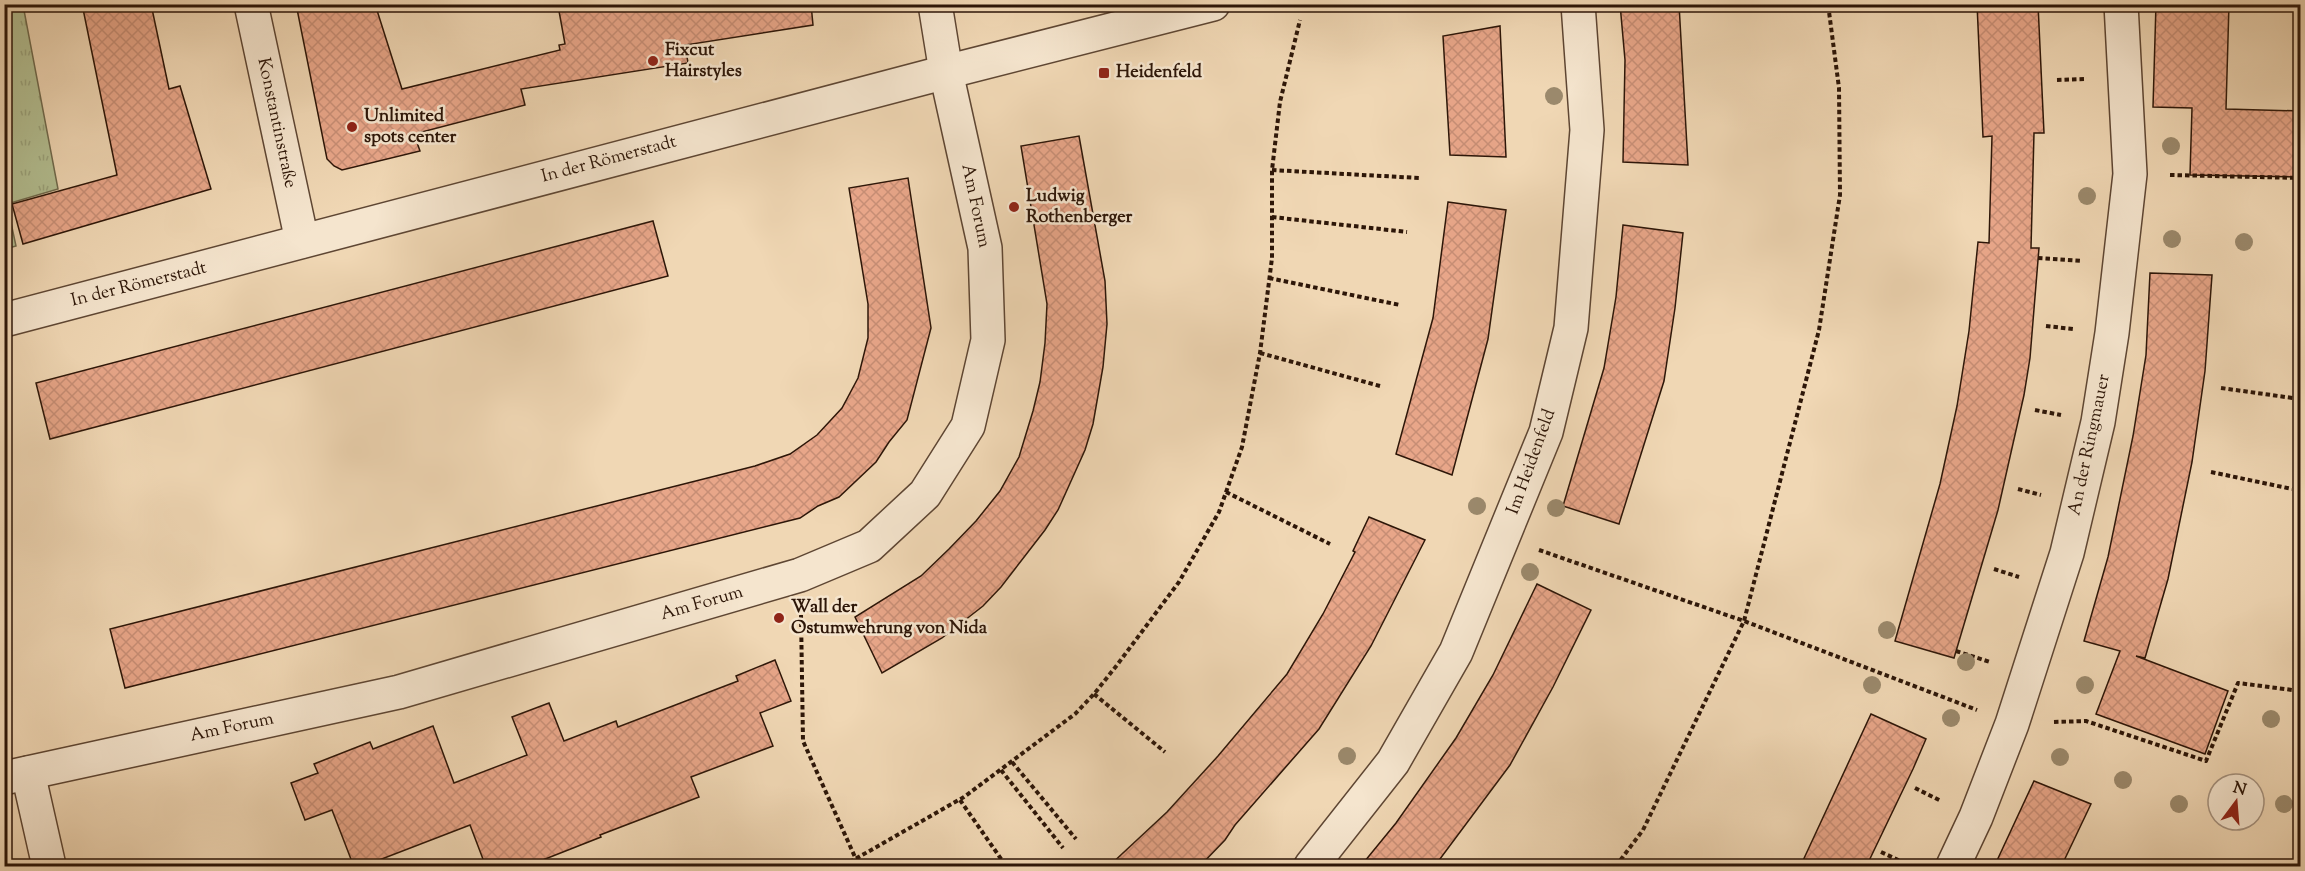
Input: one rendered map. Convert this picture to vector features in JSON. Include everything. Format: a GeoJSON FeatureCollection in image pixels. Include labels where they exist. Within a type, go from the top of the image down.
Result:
{"type":"FeatureCollection","features":[{"type":"Feature","properties":{"kind":"street","name":"Konstantinstraße"},"geometry":{"type":"LineString","coordinates":[[251,4],[302,241]]}},
{"type":"Feature","properties":{"kind":"street","name":"Am Forum"},"geometry":{"type":"LineString","coordinates":[[50,867],[16,775],[399,692],[800,575],[869,546],[925,494],[968,426],[988,340],[985,248],[946,72],[935,4]]}},
{"type":"Feature","properties":{"kind":"street","name":"In der Römerstadt"},"geometry":{"type":"LineString","coordinates":[[4,320],[946,72],[1214,4]]}},
{"type":"Feature","properties":{"kind":"street","name":"Im Heidenfeld"},"geometry":{"type":"LineString","coordinates":[[1311,867],[1393,762],[1456,652],[1546,432],[1571,328],[1587,130],[1578,4]]}},
{"type":"Feature","properties":{"kind":"street","name":"An der Ringmauer"},"geometry":{"type":"LineString","coordinates":[[1953,867],[1976,817],[2012,724],[2067,553],[2098,422],[2112,333],[2130,174],[2121,4]]}},
{"type":"Feature","properties":{"kind":"path"},"geometry":{"type":"LineString","coordinates":[[1616,867],[1643,830],[1744,621],[1819,330],[1840,195],[1839,88],[1828,4]]}},
{"type":"Feature","properties":{"kind":"path"},"geometry":{"type":"LineString","coordinates":[[843,867],[960,800],[1075,714],[1094,694],[1179,582],[1220,512],[1242,447],[1260,353],[1269,278],[1272,170],[1280,102],[1300,20]]}},
{"type":"Feature","properties":{"kind":"path"},"geometry":{"type":"LineString","coordinates":[[1272,170],[1419,178]]}},
{"type":"Feature","properties":{"kind":"path"},"geometry":{"type":"LineString","coordinates":[[2130,174],[2301,178]]}},
{"type":"Feature","properties":{"kind":"path"},"geometry":{"type":"LineString","coordinates":[[1272,217],[1407,232]]}},
{"type":"Feature","properties":{"kind":"path"},"geometry":{"type":"LineString","coordinates":[[1269,278],[1400,305]]}},
{"type":"Feature","properties":{"kind":"path"},"geometry":{"type":"LineString","coordinates":[[1260,353],[1380,386]]}},
{"type":"Feature","properties":{"kind":"path"},"geometry":{"type":"LineString","coordinates":[[2221,388],[2301,399]]}},
{"type":"Feature","properties":{"kind":"path"},"geometry":{"type":"LineString","coordinates":[[2211,472],[2292,489]]}},
{"type":"Feature","properties":{"kind":"path"},"geometry":{"type":"LineString","coordinates":[[1226,492],[1330,543]]}},
{"type":"Feature","properties":{"kind":"path"},"geometry":{"type":"LineString","coordinates":[[1504,538],[1744,621],[2012,724],[2086,721],[2206,761],[2238,683],[2301,692]]}},
{"type":"Feature","properties":{"kind":"path"},"geometry":{"type":"LineString","coordinates":[[800,575],[803,741],[859,867]]}},
{"type":"Feature","properties":{"kind":"path"},"geometry":{"type":"LineString","coordinates":[[1094,694],[1165,752]]}},
{"type":"Feature","properties":{"kind":"path"},"geometry":{"type":"LineString","coordinates":[[1012,762],[1076,839]]}},
{"type":"Feature","properties":{"kind":"path"},"geometry":{"type":"LineString","coordinates":[[1001,770],[1063,848]]}},
{"type":"Feature","properties":{"kind":"path"},"geometry":{"type":"LineString","coordinates":[[960,800],[1006,867]]}},
{"type":"Feature","properties":{"kind":"path"},"geometry":{"type":"LineString","coordinates":[[1881,852],[1911,867]]}},
{"type":"Feature","properties":{"kind":"green space"},"geometry":{"type":"Polygon","coordinates":[[[5,4],[23,5],[58,189],[7,204],[16,246],[5,249],[5,4]]]}},
{"type":"Feature","properties":{"kind":"building"},"geometry":{"type":"Polygon","coordinates":[[[82,4],[151,4],[169,89],[180,86],[211,189],[23,244],[12,204],[117,175],[82,4]]]}},
{"type":"Feature","properties":{"kind":"building"},"geometry":{"type":"Polygon","coordinates":[[[296,4],[375,4],[402,89],[560,50],[559,45],[565,44],[559,11],[597,4],[811,4],[813,25],[685,45],[688,63],[521,89],[525,105],[414,134],[420,151],[342,170],[327,159],[296,4]]]}},
{"type":"Feature","properties":{"kind":"building"},"geometry":{"type":"Polygon","coordinates":[[[1620,4],[1679,4],[1688,165],[1623,162],[1625,60],[1620,4]]]}},
{"type":"Feature","properties":{"kind":"building"},"geometry":{"type":"Polygon","coordinates":[[[1977,4],[2038,4],[2044,133],[2034,133],[2031,248],[2039,248],[2030,358],[2024,395],[1998,510],[1954,658],[1895,641],[1940,484],[1957,406],[1969,331],[1978,242],[1989,243],[1992,136],[1983,137],[1977,4]]]}},
{"type":"Feature","properties":{"kind":"building"},"geometry":{"type":"Polygon","coordinates":[[[2156,4],[2229,4],[2226,109],[2301,111],[2301,177],[2190,175],[2192,108],[2153,107],[2156,4]]]}},
{"type":"Feature","properties":{"kind":"building"},"geometry":{"type":"Polygon","coordinates":[[[1500,26],[1506,157],[1450,155],[1443,36],[1500,26]]]}},
{"type":"Feature","properties":{"kind":"building"},"geometry":{"type":"Polygon","coordinates":[[[1079,136],[1105,281],[1107,324],[1103,367],[1093,424],[1085,450],[1058,510],[1001,587],[983,606],[942,638],[882,673],[855,617],[921,576],[949,549],[1000,491],[1019,457],[1040,382],[1047,304],[1021,146],[1079,136]]]}},
{"type":"Feature","properties":{"kind":"building"},"geometry":{"type":"Polygon","coordinates":[[[908,178],[931,328],[907,420],[876,462],[839,497],[818,506],[800,518],[125,688],[110,629],[755,466],[790,454],[817,435],[842,408],[858,378],[868,338],[868,304],[849,188],[908,178]]]}},
{"type":"Feature","properties":{"kind":"building"},"geometry":{"type":"Polygon","coordinates":[[[1448,202],[1506,210],[1488,339],[1452,475],[1396,454],[1433,318],[1448,202]]]}},
{"type":"Feature","properties":{"kind":"building"},"geometry":{"type":"Polygon","coordinates":[[[653,221],[668,276],[50,439],[36,383],[653,221]]]}},
{"type":"Feature","properties":{"kind":"building"},"geometry":{"type":"Polygon","coordinates":[[[1623,225],[1683,233],[1664,381],[1619,524],[1563,506],[1604,368],[1616,297],[1623,225]]]}},
{"type":"Feature","properties":{"kind":"building"},"geometry":{"type":"Polygon","coordinates":[[[2150,273],[2212,275],[2205,371],[2192,462],[2168,579],[2145,658],[2136,656],[2228,691],[2205,754],[2096,714],[2120,651],[2084,641],[2108,557],[2133,436],[2146,355],[2150,273]]]}},
{"type":"Feature","properties":{"kind":"building"},"geometry":{"type":"Polygon","coordinates":[[[1369,517],[1425,540],[1371,646],[1319,729],[1235,825],[1225,840],[1199,867],[1108,867],[1167,812],[1287,674],[1323,614],[1355,552],[1353,551],[1369,517]]]}},
{"type":"Feature","properties":{"kind":"building"},"geometry":{"type":"Polygon","coordinates":[[[1537,584],[1591,610],[1553,687],[1510,765],[1434,867],[1360,867],[1396,823],[1456,738],[1493,675],[1537,584]]]}},
{"type":"Feature","properties":{"kind":"building"},"geometry":{"type":"Polygon","coordinates":[[[775,660],[791,701],[760,713],[773,746],[691,777],[699,797],[525,867],[486,867],[470,825],[361,867],[354,867],[332,810],[305,820],[291,783],[318,773],[314,764],[370,742],[373,749],[433,726],[454,783],[527,755],[512,717],[549,703],[564,741],[616,721],[618,727],[738,681],[736,676],[775,660]]]}},
{"type":"Feature","properties":{"kind":"building"},"geometry":{"type":"Polygon","coordinates":[[[1871,714],[1926,739],[1913,769],[1866,867],[1800,867],[1871,714]]]}},
{"type":"Feature","properties":{"kind":"building"},"geometry":{"type":"Polygon","coordinates":[[[2034,781],[2091,804],[2061,867],[1994,867],[2034,781]]]}},
{"type":"Feature","properties":{"kind":"place","name":"Fixcut Hairstyles"},"geometry":{"type":"Point","coordinates":[653,61]}},
{"type":"Feature","properties":{"kind":"place","name":"Heidenfeld"},"geometry":{"type":"Point","coordinates":[1104,73]}},
{"type":"Feature","properties":{"kind":"place","name":"Unlimited spots center"},"geometry":{"type":"Point","coordinates":[352,127]}},
{"type":"Feature","properties":{"kind":"place","name":"Ludwig Rothenberger"},"geometry":{"type":"Point","coordinates":[1014,207]}},
{"type":"Feature","properties":{"kind":"place","name":"Wall der Ostumwehrung von Nida"},"geometry":{"type":"Point","coordinates":[779,618]}}]}
